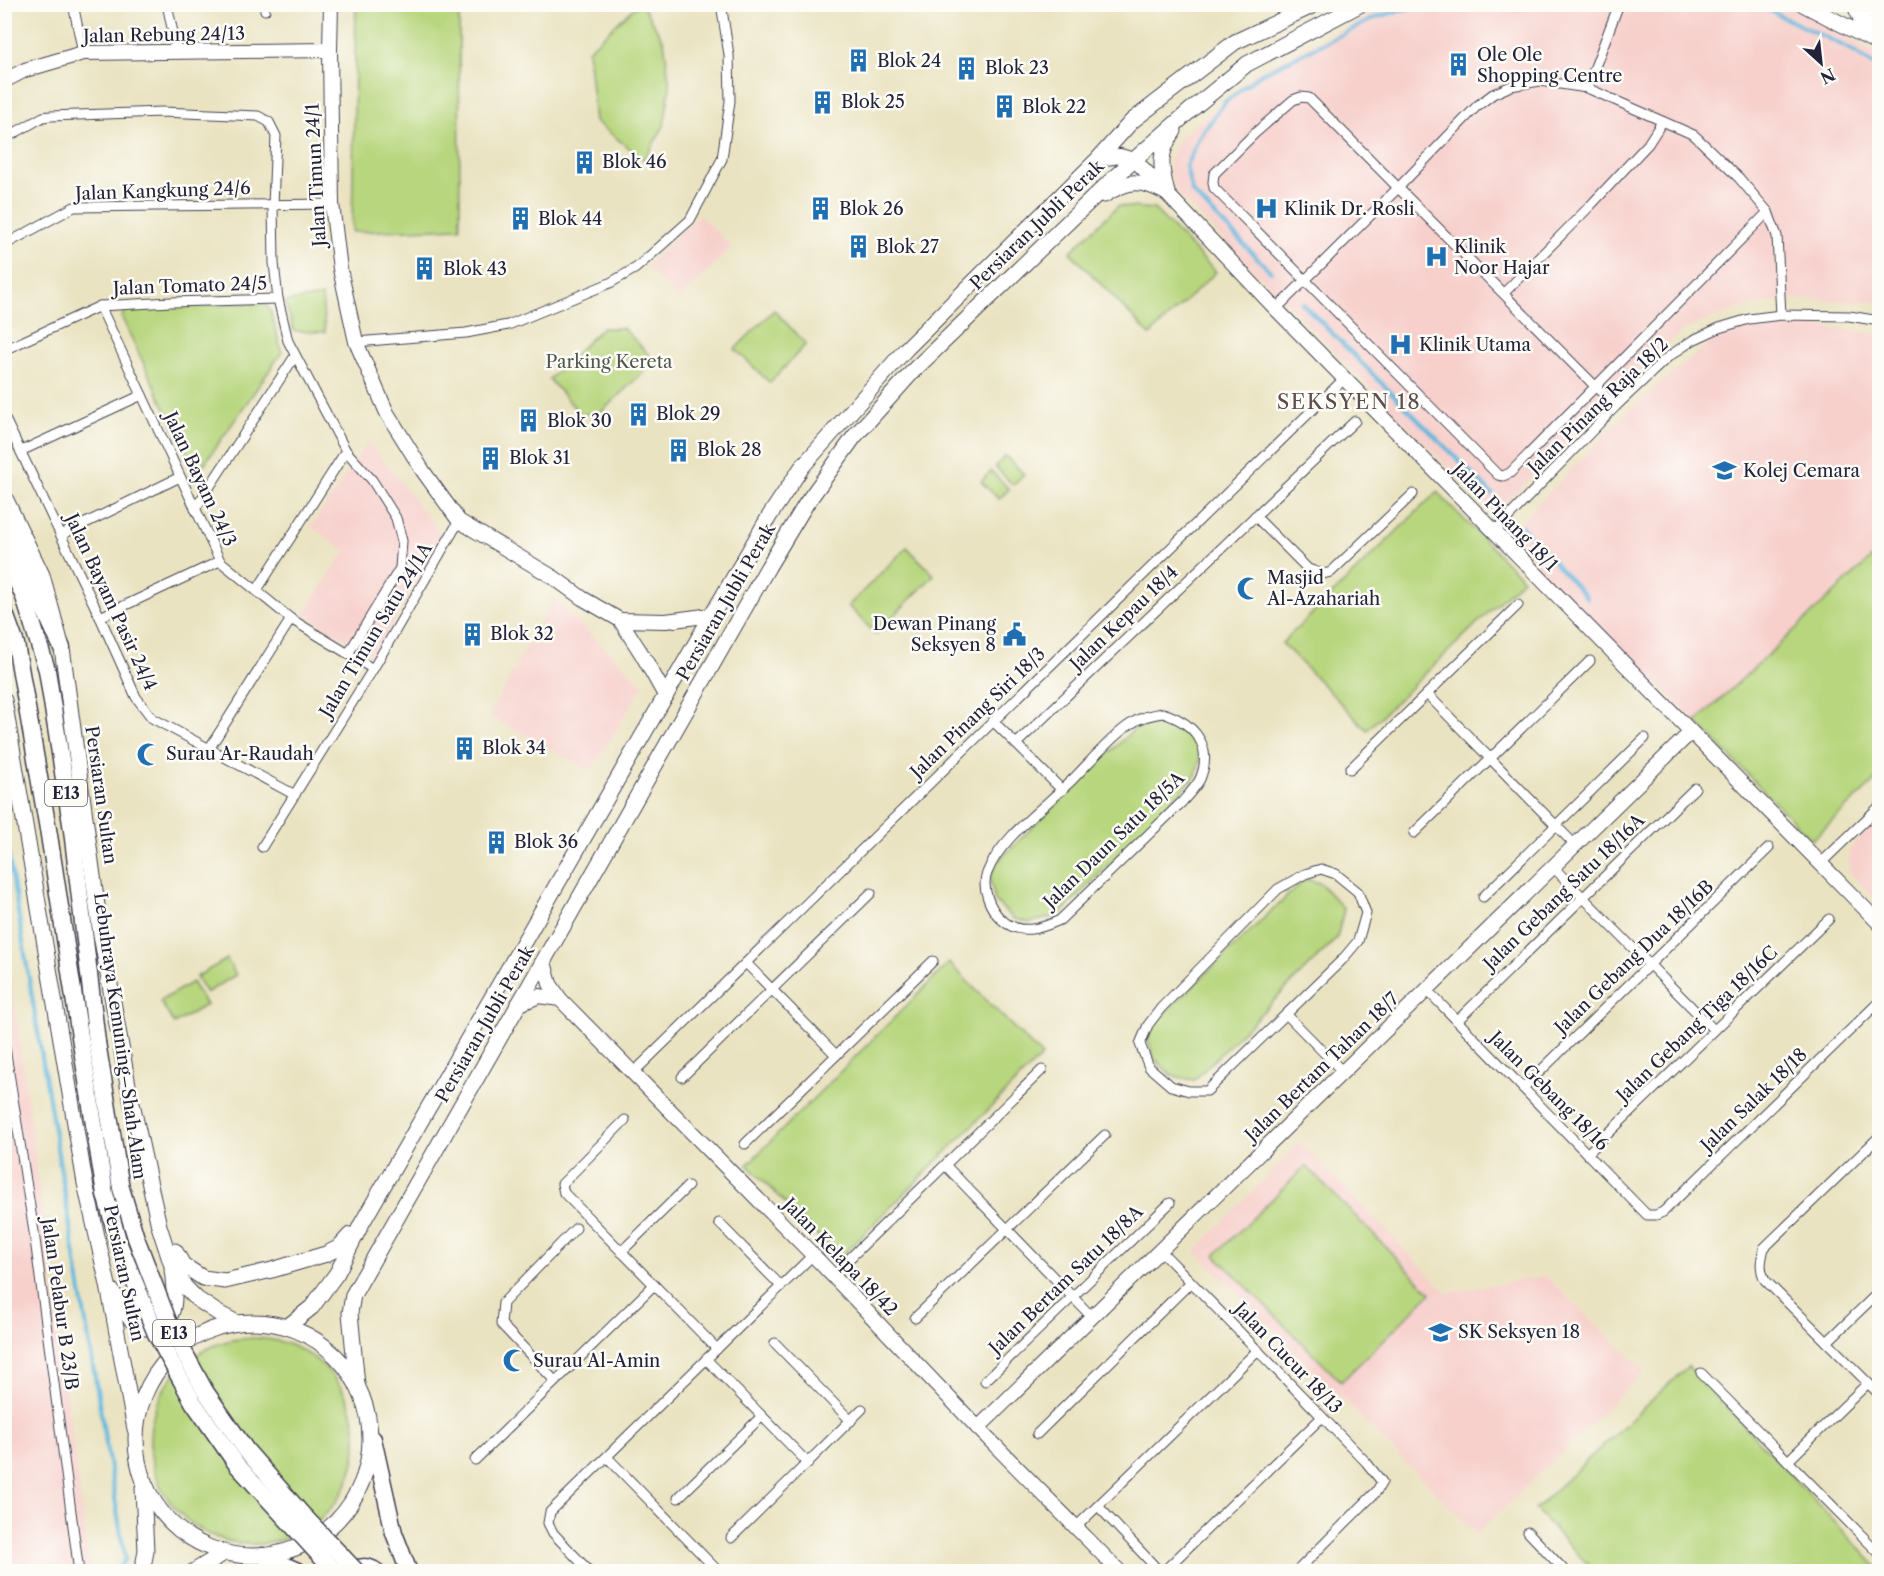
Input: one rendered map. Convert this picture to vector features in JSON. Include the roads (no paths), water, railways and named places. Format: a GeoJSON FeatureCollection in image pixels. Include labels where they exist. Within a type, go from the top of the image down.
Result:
{"type":"FeatureCollection","features":[{"type":"Feature","properties":{"kind":"highway"},"geometry":{"type":"LineString","coordinates":[[4,522],[62,648]]}},
{"type":"Feature","properties":{"kind":"highway","name":"Lebuhraya Kemuning–Shah Alam"},"geometry":{"type":"LineString","coordinates":[[4,552],[24,597],[47,670],[72,830],[89,1042],[105,1194],[119,1244],[156,1334],[194,1402],[237,1465],[335,1572]]}},
{"type":"Feature","properties":{"kind":"highway","name":"Lebuhraya Kemuning–Shah Alam"},"geometry":{"type":"LineString","coordinates":[[4,610],[16,644],[49,835],[89,1042],[121,1188],[136,1238],[170,1326],[205,1391],[246,1450],[357,1572]]}},
{"type":"Feature","properties":{"kind":"highway"},"geometry":{"type":"LineString","coordinates":[[373,1439],[394,1533],[409,1572]]}},
{"type":"Feature","properties":{"kind":"highway"},"geometry":{"type":"LineString","coordinates":[[263,1556],[300,1572]]}},
{"type":"Feature","properties":{"kind":"highway"},"geometry":{"type":"LineString","coordinates":[[350,1572],[359,1567],[372,1568],[376,1572]]}},
{"type":"Feature","properties":{"kind":"main road","name":"Persiaran Jubli Perak"},"geometry":{"type":"LineString","coordinates":[[287,1327],[312,1307],[337,1273],[362,1223],[770,514],[808,459],[906,349],[1098,159],[1132,121],[1235,42],[1316,4]]}},
{"type":"Feature","properties":{"kind":"main road","name":"Persiaran Jubli Perak"},"geometry":{"type":"LineString","coordinates":[[357,1385],[350,1314],[353,1295],[762,577],[828,471],[854,437],[915,369],[1080,210],[1192,109],[1247,64],[1360,4]]}},
{"type":"Feature","properties":{"kind":"main road"},"geometry":{"type":"LineString","coordinates":[[1803,4],[1880,44]]}},
{"type":"Feature","properties":{"kind":"main road"},"geometry":{"type":"LineString","coordinates":[[1854,4],[1862,21],[1880,35]]}},
{"type":"Feature","properties":{"kind":"main road"},"geometry":{"type":"LineString","coordinates":[[1861,4],[1880,15]]}},
{"type":"Feature","properties":{"kind":"main road"},"geometry":{"type":"LineString","coordinates":[[1167,193],[1161,158],[1171,135],[1192,109]]}},
{"type":"Feature","properties":{"kind":"main road"},"geometry":{"type":"LineString","coordinates":[[1080,210],[1128,183],[1139,182],[1167,193]]}},
{"type":"Feature","properties":{"kind":"main road","name":"Persiaran Sultan"},"geometry":{"type":"LineString","coordinates":[[4,496],[42,575],[62,648],[101,935],[128,1085],[159,1226],[171,1263],[185,1287],[197,1299],[237,1323]]}},
{"type":"Feature","properties":{"kind":"main road","name":"Persiaran Sultan"},"geometry":{"type":"LineString","coordinates":[[4,700],[85,1183],[108,1286],[135,1429]]}},
{"type":"Feature","properties":{"kind":"main road"},"geometry":{"type":"LineString","coordinates":[[159,1226],[183,1265],[203,1278],[225,1281],[332,1252],[362,1223]]}},
{"type":"Feature","properties":{"kind":"main road"},"geometry":{"type":"LineString","coordinates":[[108,1286],[127,1314],[139,1325],[151,1329],[162,1326],[172,1313],[175,1293],[171,1263]]}},
{"type":"Feature","properties":{"kind":"main road"},"geometry":{"type":"LineString","coordinates":[[262,1322],[287,1327],[316,1340],[339,1360],[357,1385],[366,1407],[373,1439],[361,1483],[345,1511],[322,1533],[294,1548],[263,1556],[224,1553],[184,1534],[167,1520],[153,1502],[143,1482],[136,1456],[135,1429],[142,1398],[158,1371],[172,1355],[207,1331],[237,1323],[262,1322]]}},
{"type":"Feature","properties":{"kind":"main road"},"geometry":{"type":"LineString","coordinates":[[142,1572],[146,1551],[143,1482]]}},
{"type":"Feature","properties":{"kind":"main road"},"geometry":{"type":"LineString","coordinates":[[193,1572],[224,1553]]}},
{"type":"Feature","properties":{"kind":"street"},"geometry":{"type":"LineString","coordinates":[[73,4],[83,53]]}},
{"type":"Feature","properties":{"kind":"street"},"geometry":{"type":"LineString","coordinates":[[167,4],[177,52]]}},
{"type":"Feature","properties":{"kind":"street","name":"Jalan Timun 24/1"},"geometry":{"type":"LineString","coordinates":[[332,4],[330,50],[332,204],[340,269],[356,342],[387,413],[423,471],[459,522],[620,620]]}},
{"type":"Feature","properties":{"kind":"street"},"geometry":{"type":"LineString","coordinates":[[356,342],[466,333],[507,325],[610,284],[636,268],[690,220],[722,159],[729,112],[729,55],[719,4]]}},
{"type":"Feature","properties":{"kind":"street"},"geometry":{"type":"LineString","coordinates":[[1587,88],[1619,4]]}},
{"type":"Feature","properties":{"kind":"street","name":"Jalan Rebung 24/13"},"geometry":{"type":"LineString","coordinates":[[4,81],[25,70],[83,53],[330,50]]}},
{"type":"Feature","properties":{"kind":"street"},"geometry":{"type":"LineString","coordinates":[[1276,309],[1477,106],[1493,94],[1511,86],[1540,81],[1587,88],[1694,135],[1739,178],[1768,212],[1777,236],[1781,315]]}},
{"type":"Feature","properties":{"kind":"street"},"geometry":{"type":"LineString","coordinates":[[1616,406],[1595,386],[1310,98],[1301,97],[1293,100],[1254,134],[1214,174],[1214,189],[1497,475],[1503,476],[1510,473],[1595,386],[1768,212]]}},
{"type":"Feature","properties":{"kind":"street"},"geometry":{"type":"LineString","coordinates":[[4,139],[43,117],[50,116],[162,112],[258,116],[269,122],[276,136],[273,205],[274,263],[278,299],[288,340],[346,451],[372,480],[396,518],[402,542],[400,568],[348,654]]}},
{"type":"Feature","properties":{"kind":"street"},"geometry":{"type":"LineString","coordinates":[[1504,293],[1648,144],[1662,122]]}},
{"type":"Feature","properties":{"kind":"street"},"geometry":{"type":"LineString","coordinates":[[1098,159],[1120,156],[1135,160]]}},
{"type":"Feature","properties":{"kind":"street","name":"Jalan Pinang 18/1"},"geometry":{"type":"LineString","coordinates":[[1135,160],[1276,309],[1880,924]]}},
{"type":"Feature","properties":{"kind":"street","name":"Jalan Kangkung 24/6"},"geometry":{"type":"LineString","coordinates":[[4,245],[74,207],[332,204]]}},
{"type":"Feature","properties":{"kind":"street","name":"Jalan Tomato 24/5"},"geometry":{"type":"LineString","coordinates":[[4,350],[100,306],[278,299]]}},
{"type":"Feature","properties":{"kind":"street","name":"Jalan Bayam 24/3"},"geometry":{"type":"LineString","coordinates":[[100,306],[220,561],[291,618],[373,669]]}},
{"type":"Feature","properties":{"kind":"street","name":"Jalan Pinang Raja 18/2"},"geometry":{"type":"LineString","coordinates":[[1494,532],[1616,406],[1668,357],[1693,340],[1719,328],[1781,315],[1849,316],[1880,321]]}},
{"type":"Feature","properties":{"kind":"street"},"geometry":{"type":"LineString","coordinates":[[195,509],[295,356]]}},
{"type":"Feature","properties":{"kind":"street","name":"Jalan Pinang Siri 18/3"},"geometry":{"type":"LineString","coordinates":[[634,1072],[1345,378]]}},
{"type":"Feature","properties":{"kind":"street"},"geometry":{"type":"LineString","coordinates":[[21,451],[142,395]]}},
{"type":"Feature","properties":{"kind":"street","name":"Jalan Bayam Pasir 24/4"},"geometry":{"type":"LineString","coordinates":[[4,417],[143,709],[152,718],[295,795]]}},
{"type":"Feature","properties":{"kind":"street","name":"Jalan Kepau 18/4"},"geometry":{"type":"LineString","coordinates":[[1016,744],[1355,421]]}},
{"type":"Feature","properties":{"kind":"street"},"geometry":{"type":"LineString","coordinates":[[257,590],[346,451]]}},
{"type":"Feature","properties":{"kind":"street"},"geometry":{"type":"LineString","coordinates":[[62,535],[180,477]]}},
{"type":"Feature","properties":{"kind":"street"},"geometry":{"type":"LineString","coordinates":[[1255,516],[1308,569],[1323,574],[1331,572],[1413,494]]}},
{"type":"Feature","properties":{"kind":"street","name":"Jalan Timun Satu 24/1A"},"geometry":{"type":"LineString","coordinates":[[262,847],[373,669],[459,522]]}},
{"type":"Feature","properties":{"kind":"street"},"geometry":{"type":"LineString","coordinates":[[100,616],[220,561]]}},
{"type":"Feature","properties":{"kind":"street"},"geometry":{"type":"LineString","coordinates":[[1350,769],[1518,604]]}},
{"type":"Feature","properties":{"kind":"street"},"geometry":{"type":"LineString","coordinates":[[620,620],[666,621],[712,615]]}},
{"type":"Feature","properties":{"kind":"street"},"geometry":{"type":"LineString","coordinates":[[209,750],[291,618]]}},
{"type":"Feature","properties":{"kind":"street"},"geometry":{"type":"LineString","coordinates":[[620,620],[666,697]]}},
{"type":"Feature","properties":{"kind":"street"},"geometry":{"type":"LineString","coordinates":[[1414,833],[1590,661]]}},
{"type":"Feature","properties":{"kind":"street"},"geometry":{"type":"LineString","coordinates":[[1427,694],[1575,845]]}},
{"type":"Feature","properties":{"kind":"street","name":"Jalan Daun Satu 18/5A"},"geometry":{"type":"LineString","coordinates":[[1163,713],[1177,718],[1203,743],[1205,760],[1199,780],[1186,796],[1060,920],[1026,931],[1013,927],[1001,919],[991,907],[986,892],[986,876],[994,858],[1006,842],[1062,790],[1127,726],[1143,716],[1163,713]]}},
{"type":"Feature","properties":{"kind":"street"},"geometry":{"type":"LineString","coordinates":[[993,721],[1062,790]]}},
{"type":"Feature","properties":{"kind":"street","name":"Jalan Bertam Tahan 18/7"},"geometry":{"type":"LineString","coordinates":[[978,1428],[1691,732]]}},
{"type":"Feature","properties":{"kind":"street"},"geometry":{"type":"LineString","coordinates":[[1483,897],[1645,738]]}},
{"type":"Feature","properties":{"kind":"street","name":"Jalan Gebang Satu 18/16A"},"geometry":{"type":"LineString","coordinates":[[1456,1021],[1695,788]]}},
{"type":"Feature","properties":{"kind":"street"},"geometry":{"type":"LineString","coordinates":[[1820,864],[1880,806]]}},
{"type":"Feature","properties":{"kind":"street","name":"Jalan Gebang Dua 18/16B"},"geometry":{"type":"LineString","coordinates":[[1523,1088],[1769,848]]}},
{"type":"Feature","properties":{"kind":"street"},"geometry":{"type":"LineString","coordinates":[[1553,867],[1714,1030]]}},
{"type":"Feature","properties":{"kind":"street"},"geometry":{"type":"LineString","coordinates":[[1321,869],[1336,874],[1358,892],[1366,913],[1358,941],[1287,1015],[1208,1091],[1189,1091],[1171,1086],[1149,1067],[1140,1044],[1148,1024],[1161,1008],[1278,889],[1305,874],[1321,869]]}},
{"type":"Feature","properties":{"kind":"street"},"geometry":{"type":"LineString","coordinates":[[682,1077],[871,893]]}},
{"type":"Feature","properties":{"kind":"street","name":"Jalan Gebang Tiga 18/16C"},"geometry":{"type":"LineString","coordinates":[[1587,1154],[1829,919]]}},
{"type":"Feature","properties":{"kind":"street"},"geometry":{"type":"LineString","coordinates":[[745,1144],[933,961]]}},
{"type":"Feature","properties":{"kind":"street","name":"Jalan Kelapa 18/42"},"geometry":{"type":"LineString","coordinates":[[544,962],[550,984],[560,999],[813,1255],[978,1428],[1120,1572]]}},
{"type":"Feature","properties":{"kind":"street"},"geometry":{"type":"LineString","coordinates":[[746,963],[836,1055]]}},
{"type":"Feature","properties":{"kind":"street","name":"Jalan Gebang 18/16"},"geometry":{"type":"LineString","coordinates":[[1427,990],[1647,1215]]}},
{"type":"Feature","properties":{"kind":"street"},"geometry":{"type":"LineString","coordinates":[[518,1005],[539,996],[560,999]]}},
{"type":"Feature","properties":{"kind":"street","name":"Jalan Salak 18/18"},"geometry":{"type":"LineString","coordinates":[[1647,1215],[1663,1212],[1880,1001]]}},
{"type":"Feature","properties":{"kind":"street"},"geometry":{"type":"LineString","coordinates":[[1287,1015],[1343,1072]]}},
{"type":"Feature","properties":{"kind":"street","name":"Jalan Pelabur B 23/B"},"geometry":{"type":"LineString","coordinates":[[4,1041],[34,1232],[79,1572]]}},
{"type":"Feature","properties":{"kind":"street"},"geometry":{"type":"LineString","coordinates":[[851,1257],[1042,1070]]}},
{"type":"Feature","properties":{"kind":"street"},"geometry":{"type":"LineString","coordinates":[[625,1120],[562,1184],[564,1193],[717,1349]]}},
{"type":"Feature","properties":{"kind":"street"},"geometry":{"type":"LineString","coordinates":[[915,1318],[1105,1135]]}},
{"type":"Feature","properties":{"kind":"street"},"geometry":{"type":"LineString","coordinates":[[1880,1136],[1764,1248],[1761,1261],[1761,1271],[1766,1280],[1880,1395]]}},
{"type":"Feature","properties":{"kind":"street"},"geometry":{"type":"LineString","coordinates":[[945,1165],[1092,1317]]}},
{"type":"Feature","properties":{"kind":"street"},"geometry":{"type":"LineString","coordinates":[[621,1252],[688,1186]]}},
{"type":"Feature","properties":{"kind":"street","name":"Jalan Bertam Satu 18/8A"},"geometry":{"type":"LineString","coordinates":[[985,1381],[1170,1203]]}},
{"type":"Feature","properties":{"kind":"street"},"geometry":{"type":"LineString","coordinates":[[719,1223],[781,1286]]}},
{"type":"Feature","properties":{"kind":"street"},"geometry":{"type":"LineString","coordinates":[[555,1381],[501,1324],[502,1304],[576,1228]]}},
{"type":"Feature","properties":{"kind":"street","name":"Jalan Cucur 18/13"},"geometry":{"type":"LineString","coordinates":[[1160,1250],[1382,1482],[1376,1492],[1296,1572]]}},
{"type":"Feature","properties":{"kind":"street"},"geometry":{"type":"LineString","coordinates":[[587,1570],[553,1533],[548,1523],[550,1512],[813,1255]]}},
{"type":"Feature","properties":{"kind":"street"},"geometry":{"type":"LineString","coordinates":[[1037,1434],[1191,1282]]}},
{"type":"Feature","properties":{"kind":"street"},"geometry":{"type":"LineString","coordinates":[[475,1460],[654,1285]]}},
{"type":"Feature","properties":{"kind":"street"},"geometry":{"type":"LineString","coordinates":[[1827,1342],[1880,1291]]}},
{"type":"Feature","properties":{"kind":"street"},"geometry":{"type":"LineString","coordinates":[[775,1343],[851,1420]]}},
{"type":"Feature","properties":{"kind":"street"},"geometry":{"type":"LineString","coordinates":[[1076,1527],[1258,1350]]}},
{"type":"Feature","properties":{"kind":"street"},"geometry":{"type":"LineString","coordinates":[[706,1359],[808,1463]]}},
{"type":"Feature","properties":{"kind":"street"},"geometry":{"type":"LineString","coordinates":[[1701,1373],[1880,1554]]}},
{"type":"Feature","properties":{"kind":"street"},"geometry":{"type":"LineString","coordinates":[[1788,1461],[1868,1383]]}},
{"type":"Feature","properties":{"kind":"street"},"geometry":{"type":"LineString","coordinates":[[731,1538],[862,1409]]}},
{"type":"Feature","properties":{"kind":"street"},"geometry":{"type":"LineString","coordinates":[[678,1498],[762,1416]]}},
{"type":"Feature","properties":{"kind":"street"},"geometry":{"type":"LineString","coordinates":[[1098,1506],[1162,1572],[1322,1417]]}},
{"type":"Feature","properties":{"kind":"street"},"geometry":{"type":"LineString","coordinates":[[607,1457],[719,1572]]}},
{"type":"Feature","properties":{"kind":"street"},"geometry":{"type":"LineString","coordinates":[[1528,1532],[1566,1572]]}},
{"type":"Feature","properties":{"kind":"waterway"},"geometry":{"type":"LineString","coordinates":[[1271,272],[1192,192],[1186,166],[1200,136],[1225,102],[1259,75],[1377,17],[1423,4]]}},
{"type":"Feature","properties":{"kind":"waterway"},"geometry":{"type":"LineString","coordinates":[[1770,11],[1846,47],[1880,69]]}},
{"type":"Feature","properties":{"kind":"waterway"},"geometry":{"type":"LineString","coordinates":[[1302,303],[1492,494]]}},
{"type":"Feature","properties":{"kind":"waterway"},"geometry":{"type":"LineString","coordinates":[[1521,526],[1587,598]]}},
{"type":"Feature","properties":{"kind":"waterway"},"geometry":{"type":"LineString","coordinates":[[4,827],[125,1559],[117,1572]]}},
{"type":"Feature","properties":{"kind":"place","name":"Blok 24"},"geometry":{"type":"Point","coordinates":[859,61]}},
{"type":"Feature","properties":{"kind":"place","name":"Ole Ole Shopping Centre"},"geometry":{"type":"Point","coordinates":[1459,65]}},
{"type":"Feature","properties":{"kind":"place","name":"Blok 23"},"geometry":{"type":"Point","coordinates":[967,68]}},
{"type":"Feature","properties":{"kind":"place","name":"Blok 25"},"geometry":{"type":"Point","coordinates":[823,102]}},
{"type":"Feature","properties":{"kind":"place","name":"Blok 22"},"geometry":{"type":"Point","coordinates":[1004,107]}},
{"type":"Feature","properties":{"kind":"place","name":"Blok 46"},"geometry":{"type":"Point","coordinates":[584,162]}},
{"type":"Feature","properties":{"kind":"place","name":"Blok 26"},"geometry":{"type":"Point","coordinates":[821,209]}},
{"type":"Feature","properties":{"kind":"place","name":"Klinik Dr. Rosli"},"geometry":{"type":"Point","coordinates":[1266,209]}},
{"type":"Feature","properties":{"kind":"place","name":"Blok 44"},"geometry":{"type":"Point","coordinates":[520,219]}},
{"type":"Feature","properties":{"kind":"place","name":"Blok 27"},"geometry":{"type":"Point","coordinates":[858,247]}},
{"type":"Feature","properties":{"kind":"place","name":"Klinik Noor Hajar"},"geometry":{"type":"Point","coordinates":[1436,257]}},
{"type":"Feature","properties":{"kind":"place","name":"Blok 43"},"geometry":{"type":"Point","coordinates":[425,269]}},
{"type":"Feature","properties":{"kind":"place","name":"Klinik Utama"},"geometry":{"type":"Point","coordinates":[1401,345]}},
{"type":"Feature","properties":{"kind":"place","name":"Blok 29"},"geometry":{"type":"Point","coordinates":[638,414]}},
{"type":"Feature","properties":{"kind":"place","name":"Blok 30"},"geometry":{"type":"Point","coordinates":[529,421]}},
{"type":"Feature","properties":{"kind":"place","name":"Blok 28"},"geometry":{"type":"Point","coordinates":[679,450]}},
{"type":"Feature","properties":{"kind":"place","name":"Blok 31"},"geometry":{"type":"Point","coordinates":[491,458]}},
{"type":"Feature","properties":{"kind":"place","name":"Kolej Cemara"},"geometry":{"type":"Point","coordinates":[1725,471]}},
{"type":"Feature","properties":{"kind":"place","name":"Masjid Al-Azahariah"},"geometry":{"type":"Point","coordinates":[1249,588]}},
{"type":"Feature","properties":{"kind":"place","name":"Blok 32"},"geometry":{"type":"Point","coordinates":[472,634]}},
{"type":"Feature","properties":{"kind":"place","name":"Dewan Pinang Seksyen 8"},"geometry":{"type":"Point","coordinates":[1014,634]}},
{"type":"Feature","properties":{"kind":"place","name":"Blok 34"},"geometry":{"type":"Point","coordinates":[464,748]}},
{"type":"Feature","properties":{"kind":"place","name":"Surau Ar-Raudah"},"geometry":{"type":"Point","coordinates":[148,754]}},
{"type":"Feature","properties":{"kind":"place","name":"Blok 36"},"geometry":{"type":"Point","coordinates":[496,842]}},
{"type":"Feature","properties":{"kind":"place","name":"SK Seksyen 18"},"geometry":{"type":"Point","coordinates":[1440,1332]}},
{"type":"Feature","properties":{"kind":"place","name":"Surau Al-Amin"},"geometry":{"type":"Point","coordinates":[515,1361]}},
{"type":"Feature","properties":{"kind":"district","name":"SEKSYEN 18"},"geometry":{"type":"Point","coordinates":[1349,401]}},
{"type":"Feature","properties":{"kind":"park label","name":"Parking Kereta"},"geometry":{"type":"Point","coordinates":[609,362]}}]}
